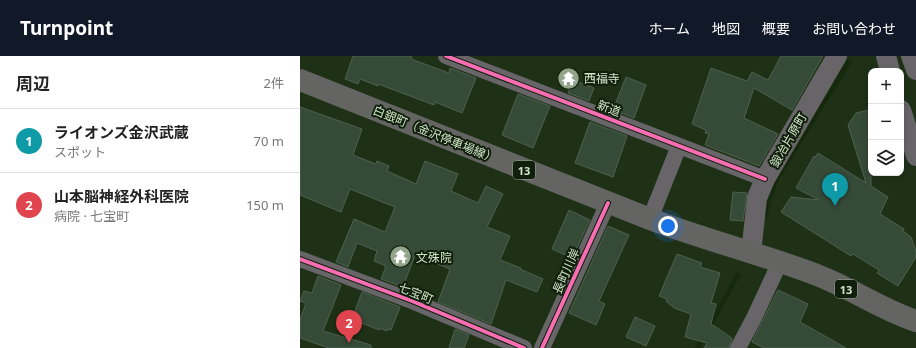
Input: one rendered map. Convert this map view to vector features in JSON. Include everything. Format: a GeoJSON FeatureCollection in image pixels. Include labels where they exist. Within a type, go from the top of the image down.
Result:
{"type":"FeatureCollection","features":[{"type":"Feature","properties":{"kind":"main road","name":"白銀町（金沢停車場線）"},"geometry":{"type":"LineString","coordinates":[[300,80],[608,203],[690,234],[751,253]]}},
{"type":"Feature","properties":{"kind":"main road","name":"13"},"geometry":{"type":"LineString","coordinates":[[751,253],[819,276],[914,320]]}},
{"type":"Feature","properties":{"kind":"street","name":"新道"},"geometry":{"type":"LineString","coordinates":[[446,56],[765,179]]}},
{"type":"Feature","properties":{"kind":"street","name":"鍛冶片原町"},"geometry":{"type":"LineString","coordinates":[[751,253],[757,198],[765,179],[837,56]]}},
{"type":"Feature","properties":{"kind":"street"},"geometry":{"type":"LineString","coordinates":[[886,56],[889,68]]}},
{"type":"Feature","properties":{"kind":"street"},"geometry":{"type":"LineString","coordinates":[[911,56],[916,70]]}},
{"type":"Feature","properties":{"kind":"street"},"geometry":{"type":"LineString","coordinates":[[904,119],[916,156]]}},
{"type":"Feature","properties":{"kind":"street"},"geometry":{"type":"LineString","coordinates":[[650,219],[679,146]]}},
{"type":"Feature","properties":{"kind":"street","name":"長町川岸"},"geometry":{"type":"LineString","coordinates":[[542,348],[608,203]]}},
{"type":"Feature","properties":{"kind":"street","name":"七宝町"},"geometry":{"type":"LineString","coordinates":[[300,259],[412,302],[524,348]]}},
{"type":"Feature","properties":{"kind":"street"},"geometry":{"type":"LineString","coordinates":[[743,347],[754,318],[780,262]]}},
{"type":"Feature","properties":{"kind":"shaded area"},"geometry":{"type":"Polygon","coordinates":[[[846,58],[852,62],[780,178],[771,200],[768,217],[762,215],[765,199],[846,58]]]}},
{"type":"Feature","properties":{"kind":"building"},"geometry":{"type":"Polygon","coordinates":[[[353,56],[412,56],[411,59],[449,73],[450,68],[476,78],[462,113],[435,102],[434,105],[378,84],[378,86],[360,79],[358,84],[345,79],[353,56]]]}},
{"type":"Feature","properties":{"kind":"building"},"geometry":{"type":"Polygon","coordinates":[[[781,56],[823,56],[792,110],[754,88],[744,118],[778,134],[759,166],[705,145],[709,134],[705,133],[706,130],[692,124],[711,68],[747,81],[752,72],[768,80],[781,56]]]}},
{"type":"Feature","properties":{"kind":"building"},"geometry":{"type":"Polygon","coordinates":[[[626,77],[646,85],[634,118],[613,110],[626,77]]]}},
{"type":"Feature","properties":{"kind":"building"},"geometry":{"type":"Polygon","coordinates":[[[573,80],[594,88],[589,101],[568,93],[573,80]]]}},
{"type":"Feature","properties":{"kind":"building"},"geometry":{"type":"Polygon","coordinates":[[[518,94],[550,106],[533,148],[502,135],[518,94]]]}},
{"type":"Feature","properties":{"kind":"building"},"geometry":{"type":"Polygon","coordinates":[[[300,107],[362,129],[353,155],[376,164],[377,161],[389,166],[387,171],[416,184],[425,161],[458,174],[451,191],[478,203],[486,186],[503,194],[487,227],[510,236],[500,260],[543,279],[537,292],[506,280],[491,324],[438,302],[450,269],[415,255],[403,287],[381,279],[386,266],[374,261],[377,251],[357,243],[348,267],[336,262],[354,219],[385,232],[395,207],[350,189],[341,212],[300,195],[300,107]]]}},
{"type":"Feature","properties":{"kind":"building"},"geometry":{"type":"Polygon","coordinates":[[[868,110],[868,176],[871,176],[871,186],[888,197],[880,214],[904,229],[903,231],[911,237],[916,251],[916,257],[898,286],[877,273],[879,270],[853,254],[851,256],[781,212],[791,197],[819,200],[796,188],[814,156],[816,157],[818,153],[866,183],[848,125],[856,113],[868,110]]]}},
{"type":"Feature","properties":{"kind":"building"},"geometry":{"type":"Polygon","coordinates":[[[590,122],[627,136],[613,177],[575,163],[590,122]]]}},
{"type":"Feature","properties":{"kind":"building"},"geometry":{"type":"Polygon","coordinates":[[[733,192],[747,193],[743,221],[730,220],[733,192]]]}},
{"type":"Feature","properties":{"kind":"building"},"geometry":{"type":"Polygon","coordinates":[[[569,210],[590,220],[572,258],[552,249],[569,210]]]}},
{"type":"Feature","properties":{"kind":"building"},"geometry":{"type":"Polygon","coordinates":[[[608,226],[629,235],[599,301],[605,304],[596,325],[569,313],[608,226]]]}},
{"type":"Feature","properties":{"kind":"building"},"geometry":{"type":"Polygon","coordinates":[[[677,254],[702,263],[700,267],[720,273],[711,303],[716,304],[711,324],[732,338],[729,348],[704,348],[707,343],[685,337],[691,314],[674,308],[666,301],[667,299],[659,296],[677,254]]]}},
{"type":"Feature","properties":{"kind":"building"},"geometry":{"type":"Polygon","coordinates":[[[318,276],[341,285],[323,331],[371,345],[371,348],[329,348],[300,338],[300,320],[306,303],[300,301],[304,291],[312,293],[318,276]]]}},
{"type":"Feature","properties":{"kind":"building"},"geometry":{"type":"Polygon","coordinates":[[[778,290],[808,304],[800,322],[846,348],[764,348],[752,342],[778,290]]]}},
{"type":"Feature","properties":{"kind":"building"},"geometry":{"type":"Polygon","coordinates":[[[362,292],[400,307],[391,330],[387,329],[387,331],[379,328],[379,330],[352,319],[362,292]]]}},
{"type":"Feature","properties":{"kind":"building"},"geometry":{"type":"Polygon","coordinates":[[[635,317],[655,326],[646,346],[626,337],[635,317]]]}},
{"type":"Feature","properties":{"kind":"building"},"geometry":{"type":"Polygon","coordinates":[[[455,329],[469,335],[464,348],[449,348],[455,329]]]}},
{"type":"Feature","properties":{"kind":"waterway"},"geometry":{"type":"LineString","coordinates":[[708,329],[738,275]]}},
{"type":"Feature","properties":{"kind":"waterway"},"geometry":{"type":"LineString","coordinates":[[697,348],[703,337]]}},
{"type":"Feature","properties":{"kind":"cycle path"},"geometry":{"type":"LineString","coordinates":[[446,56],[765,179]]}},
{"type":"Feature","properties":{"kind":"cycle path"},"geometry":{"type":"LineString","coordinates":[[542,348],[608,203]]}},
{"type":"Feature","properties":{"kind":"cycle path"},"geometry":{"type":"LineString","coordinates":[[300,259],[412,301],[524,348]]}},
{"type":"Feature","properties":{"kind":"place","name":"西福寺"},"geometry":{"type":"Point","coordinates":[569,78]}},
{"type":"Feature","properties":{"kind":"place","name":"ライオンズ金沢武蔵"},"geometry":{"type":"Point","coordinates":[835,206]}},
{"type":"Feature","properties":{"kind":"place","name":"文殊院"},"geometry":{"type":"Point","coordinates":[401,257]}},
{"type":"Feature","properties":{"kind":"place","name":"山本脳神経外科医院"},"geometry":{"type":"Point","coordinates":[349,343]}}]}
